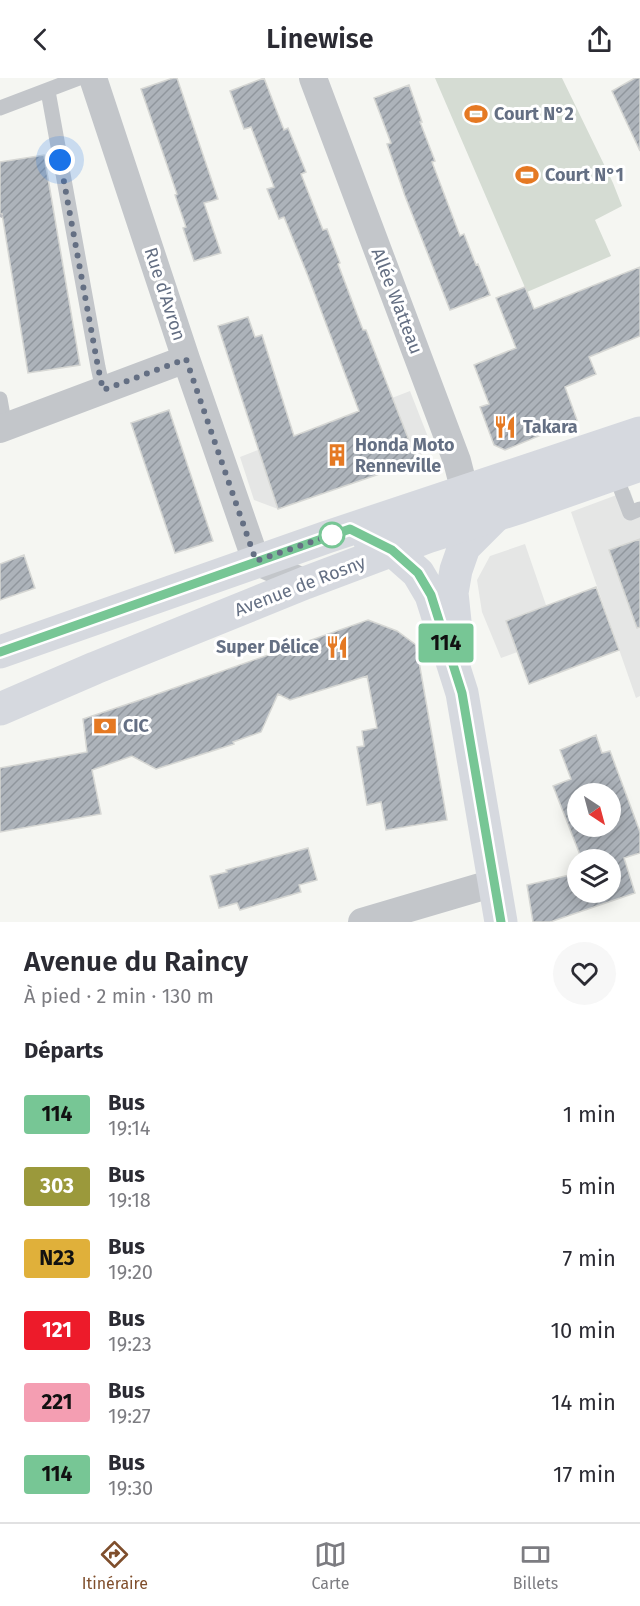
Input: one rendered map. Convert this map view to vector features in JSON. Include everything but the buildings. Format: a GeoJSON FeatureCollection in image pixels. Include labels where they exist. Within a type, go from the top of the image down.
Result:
{"type":"FeatureCollection","features":[{"type":"Feature","properties":{"kind":"main road","name":"Avenue de Rosny"},"geometry":{"type":"LineString","coordinates":[[0,652],[256,561],[640,433]]}},
{"type":"Feature","properties":{"kind":"main road","name":"Avenue de Rosny"},"geometry":{"type":"LineString","coordinates":[[0,709],[305,583],[392,550],[627,470]]}},
{"type":"Feature","properties":{"kind":"main road"},"geometry":{"type":"LineString","coordinates":[[491,516],[464,547],[456,570],[452,593],[462,693],[501,922]]}},
{"type":"Feature","properties":{"kind":"main road"},"geometry":{"type":"LineString","coordinates":[[350,529],[392,550],[418,573],[431,595],[462,693]]}},
{"type":"Feature","properties":{"kind":"street","name":"Rue d'Avron"},"geometry":{"type":"LineString","coordinates":[[93,78],[256,561]]}},
{"type":"Feature","properties":{"kind":"street","name":"Allée Watteau"},"geometry":{"type":"LineString","coordinates":[[313,78],[457,461],[467,500],[471,506],[491,516]]}},
{"type":"Feature","properties":{"kind":"street"},"geometry":{"type":"LineString","coordinates":[[3,428],[186,359]]}},
{"type":"Feature","properties":{"kind":"street"},"geometry":{"type":"LineString","coordinates":[[256,561],[305,583]]}},
{"type":"Feature","properties":{"kind":"street"},"geometry":{"type":"LineString","coordinates":[[362,922],[494,883]]}},
{"type":"Feature","properties":{"kind":"lane"},"geometry":{"type":"LineString","coordinates":[[0,108],[79,78]]}},
{"type":"Feature","properties":{"kind":"lane"},"geometry":{"type":"LineString","coordinates":[[48,90],[103,390]]}},
{"type":"Feature","properties":{"kind":"lane"},"geometry":{"type":"LineString","coordinates":[[0,399],[3,428]]}},
{"type":"Feature","properties":{"kind":"lane"},"geometry":{"type":"LineString","coordinates":[[627,470],[630,513],[640,509]]}},
{"type":"Feature","properties":{"kind":"shaded area","name":"Court N°1"},"geometry":{"type":"Polygon","coordinates":[[[435,78],[562,78],[622,206],[595,220],[611,256],[527,292],[435,78]]]}},
{"type":"Feature","properties":{"kind":"shaded area","name":"Honda Moto Renneville"},"geometry":{"type":"Polygon","coordinates":[[[410,391],[428,437],[420,459],[278,509],[254,500],[240,457],[410,391]]]}},
{"type":"Feature","properties":{"kind":"shaded area"},"geometry":{"type":"Polygon","coordinates":[[[630,490],[635,505],[640,504],[640,696],[636,698],[571,512],[630,490]]]}},
{"type":"Feature","properties":{"kind":"shaded area"},"geometry":{"type":"Polygon","coordinates":[[[525,544],[557,637],[501,658],[482,612],[477,580],[490,556],[525,544]]]}},
{"type":"Feature","properties":{"kind":"bus line","name":"114"},"geometry":{"type":"LineString","coordinates":[[0,652],[350,529],[392,550],[418,573],[431,595],[462,693],[501,922]]}},
{"type":"Feature","properties":{"kind":"place","name":"Court N°2"},"geometry":{"type":"Point","coordinates":[476,114]}},
{"type":"Feature","properties":{"kind":"place","name":"Court N°1"},"geometry":{"type":"Point","coordinates":[527,175]}},
{"type":"Feature","properties":{"kind":"place","name":"Takara"},"geometry":{"type":"Point","coordinates":[505,427]}},
{"type":"Feature","properties":{"kind":"place","name":"Honda Moto Renneville"},"geometry":{"type":"Point","coordinates":[337,455]}},
{"type":"Feature","properties":{"kind":"place","name":"Super Délice"},"geometry":{"type":"Point","coordinates":[337,647]}},
{"type":"Feature","properties":{"kind":"place","name":"CIC"},"geometry":{"type":"Point","coordinates":[105,726]}},
{"type":"Feature","properties":{"kind":"route"},"geometry":{"type":"LineString","coordinates":[[60,160],[103,390],[186,359],[256,561],[332,535]]}}]}
